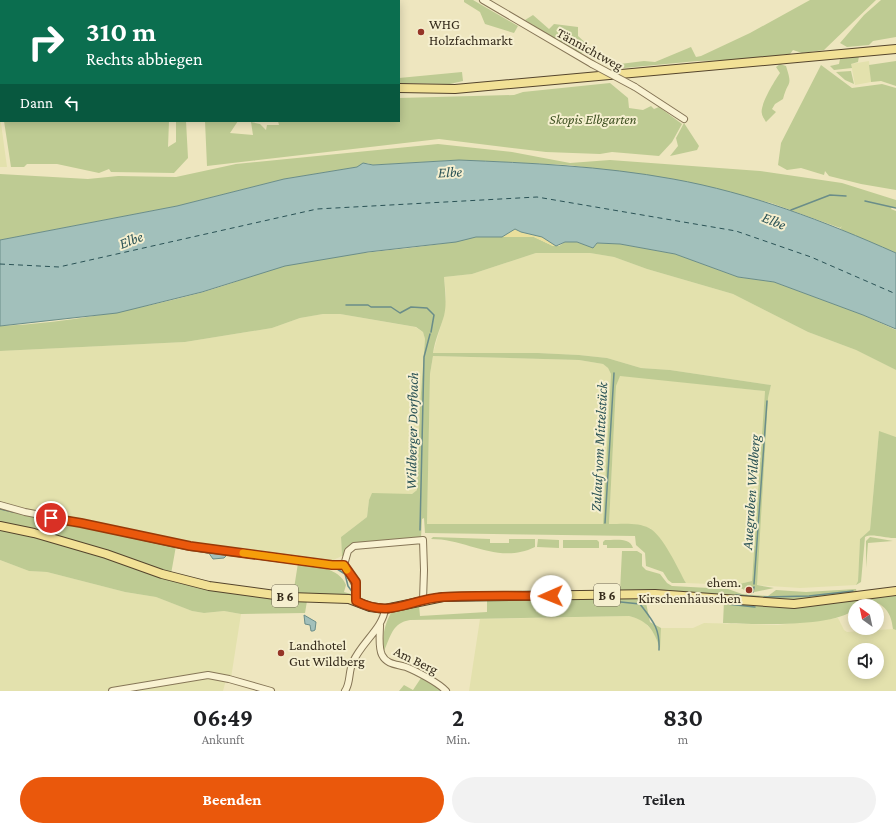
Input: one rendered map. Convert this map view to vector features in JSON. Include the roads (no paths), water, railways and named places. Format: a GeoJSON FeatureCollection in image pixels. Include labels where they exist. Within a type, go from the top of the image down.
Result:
{"type":"FeatureCollection","features":[{"type":"Feature","properties":{"kind":"main road"},"geometry":{"type":"LineString","coordinates":[[400,88],[456,89],[896,49]]}},
{"type":"Feature","properties":{"kind":"main road","name":"B 6"},"geometry":{"type":"LineString","coordinates":[[0,526],[34,533],[106,554],[162,574],[209,586],[290,597],[342,598],[385,610],[423,600],[443,597],[655,594],[794,604],[896,591]]}},
{"type":"Feature","properties":{"kind":"street","name":"Tännichtweg"},"geometry":{"type":"LineString","coordinates":[[483,0],[592,64],[635,87],[684,119]]}},
{"type":"Feature","properties":{"kind":"street"},"geometry":{"type":"LineString","coordinates":[[0,505],[25,512],[190,546],[332,565],[344,565]]}},
{"type":"Feature","properties":{"kind":"street"},"geometry":{"type":"LineString","coordinates":[[344,565],[348,551],[354,546],[423,540],[423,600]]}},
{"type":"Feature","properties":{"kind":"street"},"geometry":{"type":"LineString","coordinates":[[344,565],[356,582],[356,601]]}},
{"type":"Feature","properties":{"kind":"street"},"geometry":{"type":"LineString","coordinates":[[345,691],[349,685],[349,674],[354,660],[371,633],[380,624],[385,610]]}},
{"type":"Feature","properties":{"kind":"street","name":"Am Berg"},"geometry":{"type":"LineString","coordinates":[[380,624],[380,649],[384,659],[394,665],[406,667],[436,683],[446,691]]}},
{"type":"Feature","properties":{"kind":"street"},"geometry":{"type":"LineString","coordinates":[[112,691],[208,675],[229,679],[271,691]]}},
{"type":"Feature","properties":{"kind":"water","name":"Elbe"},"geometry":{"type":"Polygon","coordinates":[[[459,160],[593,168],[673,179],[731,192],[814,219],[896,253],[896,329],[863,315],[774,282],[738,277],[675,254],[620,244],[597,243],[593,248],[577,242],[565,242],[556,246],[542,237],[515,229],[502,237],[476,237],[456,242],[368,252],[285,266],[202,292],[117,313],[0,326],[0,240],[177,206],[284,179],[357,167],[363,163],[373,165],[459,160]]]}},
{"type":"Feature","properties":{"kind":"water"},"geometry":{"type":"Polygon","coordinates":[[[208,552],[227,555],[224,558],[213,559],[208,552]]]}},
{"type":"Feature","properties":{"kind":"water"},"geometry":{"type":"Polygon","coordinates":[[[304,615],[316,622],[315,630],[311,631],[310,625],[305,624],[304,615]]]}},
{"type":"Feature","properties":{"kind":"waterway","name":"Elbe"},"geometry":{"type":"LineString","coordinates":[[791,210],[830,195],[846,196]]}},
{"type":"Feature","properties":{"kind":"waterway"},"geometry":{"type":"LineString","coordinates":[[865,201],[896,208]]}},
{"type":"Feature","properties":{"kind":"waterway","name":"Wildberger Dorfbach"},"geometry":{"type":"LineString","coordinates":[[346,305],[391,307],[400,313],[411,307],[427,308],[434,315],[431,332]]}},
{"type":"Feature","properties":{"kind":"waterway","name":"Wildberger Dorfbach"},"geometry":{"type":"LineString","coordinates":[[420,530],[424,357],[430,334]]}},
{"type":"Feature","properties":{"kind":"waterway","name":"Zulauf vom Mittelstück"},"geometry":{"type":"LineString","coordinates":[[605,523],[614,373]]}},
{"type":"Feature","properties":{"kind":"waterway","name":"Auegraben Wildberg"},"geometry":{"type":"LineString","coordinates":[[754,584],[767,401]]}},
{"type":"Feature","properties":{"kind":"waterway"},"geometry":{"type":"LineString","coordinates":[[0,509],[13,512]]}},
{"type":"Feature","properties":{"kind":"waterway"},"geometry":{"type":"LineString","coordinates":[[26,515],[67,523]]}},
{"type":"Feature","properties":{"kind":"waterway"},"geometry":{"type":"LineString","coordinates":[[143,540],[186,549]]}},
{"type":"Feature","properties":{"kind":"waterway"},"geometry":{"type":"LineString","coordinates":[[198,551],[208,553]]}},
{"type":"Feature","properties":{"kind":"waterway"},"geometry":{"type":"LineString","coordinates":[[334,567],[345,574],[348,586],[353,593]]}},
{"type":"Feature","properties":{"kind":"waterway","name":"Auegraben Wildberg"},"geometry":{"type":"LineString","coordinates":[[753,592],[754,587]]}},
{"type":"Feature","properties":{"kind":"waterway","name":"Auegraben Wildberg"},"geometry":{"type":"LineString","coordinates":[[764,597],[809,596],[853,591]]}},
{"type":"Feature","properties":{"kind":"waterway"},"geometry":{"type":"LineString","coordinates":[[736,595],[759,597]]}},
{"type":"Feature","properties":{"kind":"waterway","name":"Zulauf vom Mittelstück"},"geometry":{"type":"LineString","coordinates":[[611,601],[640,604],[655,625],[659,642],[659,650]]}},
{"type":"Feature","properties":{"kind":"waterway"},"geometry":{"type":"LineString","coordinates":[[717,603],[755,607]]}},
{"type":"Feature","properties":{"kind":"place","name":"WHG Holzfachmarkt"},"geometry":{"type":"Point","coordinates":[421,32]}},
{"type":"Feature","properties":{"kind":"place","name":"ehem. Kirschenhäuschen"},"geometry":{"type":"Point","coordinates":[749,590]}},
{"type":"Feature","properties":{"kind":"place","name":"Landhotel Gut Wildberg"},"geometry":{"type":"Point","coordinates":[281,653]}},
{"type":"Feature","properties":{"kind":"park label","name":"Skopis Elbgarten"},"geometry":{"type":"Point","coordinates":[593,119]}}]}
